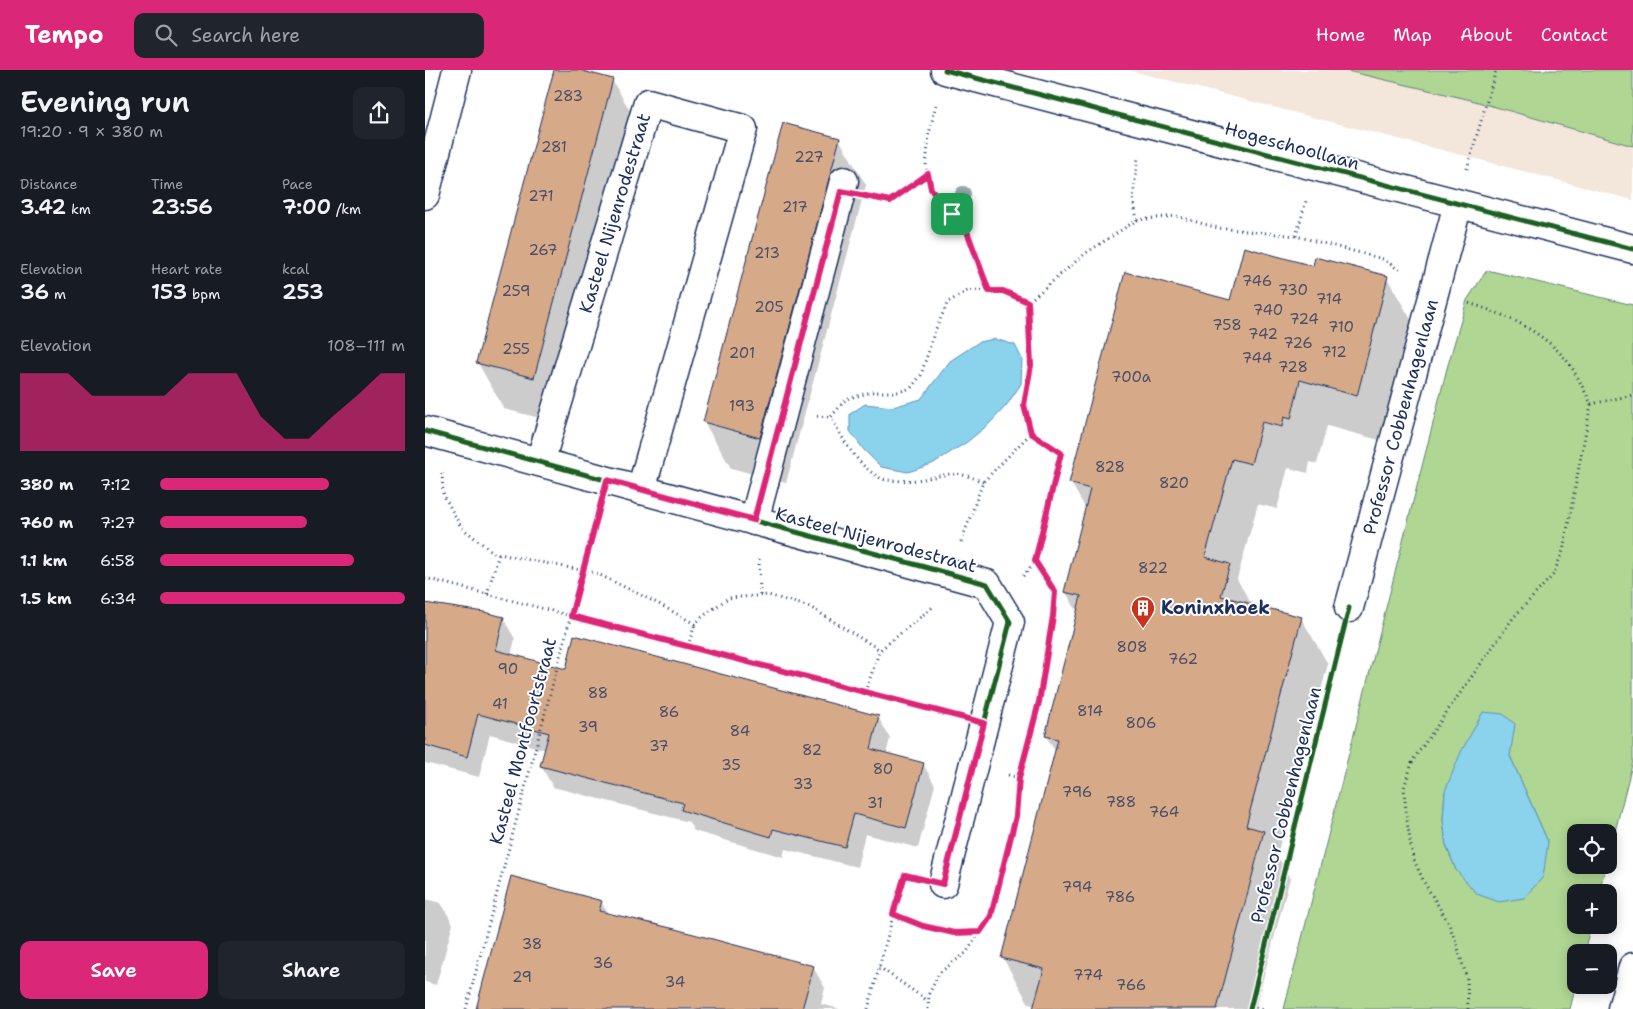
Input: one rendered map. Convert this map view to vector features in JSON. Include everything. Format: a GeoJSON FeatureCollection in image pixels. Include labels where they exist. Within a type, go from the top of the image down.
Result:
{"type":"FeatureCollection","features":[{"type":"Feature","properties":{"kind":"street"},"geometry":{"type":"LineString","coordinates":[[425,196],[457,70]]}},
{"type":"Feature","properties":{"kind":"street","name":"Hogeschoollaan"},"geometry":{"type":"LineString","coordinates":[[945,70],[1633,249]]}},
{"type":"Feature","properties":{"kind":"street","name":"Kasteel Nijenrodestraat"},"geometry":{"type":"LineString","coordinates":[[540,462],[648,103],[743,130],[641,490]]}},
{"type":"Feature","properties":{"kind":"street","name":"Kasteel Nijenrodestraat"},"geometry":{"type":"LineString","coordinates":[[754,520],[843,186]]}},
{"type":"Feature","properties":{"kind":"street","name":"Professor Cobbenhagenlaan"},"geometry":{"type":"LineString","coordinates":[[1349,608],[1458,204]]}},
{"type":"Feature","properties":{"kind":"street","name":"Kasteel Nijenrodestraat"},"geometry":{"type":"LineString","coordinates":[[433,433],[987,584],[1010,622],[943,884]]}},
{"type":"Feature","properties":{"kind":"street"},"geometry":{"type":"LineString","coordinates":[[1622,1009],[1633,967]]}},
{"type":"Feature","properties":{"kind":"path"},"geometry":{"type":"LineString","coordinates":[[1458,204],[1469,157],[1497,70]]}},
{"type":"Feature","properties":{"kind":"path"},"geometry":{"type":"LineString","coordinates":[[938,98],[929,134],[926,166],[931,189],[965,226],[989,291]]}},
{"type":"Feature","properties":{"kind":"path"},"geometry":{"type":"LineString","coordinates":[[1137,220],[1133,198],[1137,161],[1146,122]]}},
{"type":"Feature","properties":{"kind":"path"},"geometry":{"type":"LineString","coordinates":[[843,186],[890,201],[928,174]]}},
{"type":"Feature","properties":{"kind":"path"},"geometry":{"type":"LineString","coordinates":[[1028,302],[1086,253],[1137,220],[1176,216],[1219,228],[1296,236],[1383,259],[1434,294],[1507,317],[1543,338],[1567,360],[1591,404],[1563,551],[1553,575],[1513,618],[1413,760],[1404,788],[1413,858],[1424,882],[1448,922],[1457,945],[1467,979],[1468,1009]]}},
{"type":"Feature","properties":{"kind":"path"},"geometry":{"type":"LineString","coordinates":[[983,482],[967,475],[945,473],[915,480],[883,480],[859,463],[831,417],[846,399],[872,392],[899,392],[911,388],[921,375],[934,333],[948,302],[969,290],[1003,291],[1028,302]]}},
{"type":"Feature","properties":{"kind":"path"},"geometry":{"type":"LineString","coordinates":[[928,1009],[929,994],[939,973],[966,953],[991,916],[1016,816],[1019,778],[1039,702],[1053,616],[1055,592],[1035,561],[1061,453],[1031,433],[1024,405],[1031,365],[1028,302]]}},
{"type":"Feature","properties":{"kind":"path"},"geometry":{"type":"LineString","coordinates":[[1591,404],[1633,395]]}},
{"type":"Feature","properties":{"kind":"path"},"geometry":{"type":"LineString","coordinates":[[433,433],[443,494],[461,527],[494,553],[596,573],[695,624]]}},
{"type":"Feature","properties":{"kind":"path"},"geometry":{"type":"LineString","coordinates":[[865,692],[880,650],[936,604],[953,575],[962,537],[983,482],[1031,433]]}},
{"type":"Feature","properties":{"kind":"path"},"geometry":{"type":"LineString","coordinates":[[487,594],[499,554]]}},
{"type":"Feature","properties":{"kind":"path"},"geometry":{"type":"LineString","coordinates":[[425,578],[984,723]]}},
{"type":"Feature","properties":{"kind":"path"},"geometry":{"type":"LineString","coordinates":[[688,646],[695,624],[728,598],[768,595],[809,607],[880,650]]}},
{"type":"Feature","properties":{"kind":"path"},"geometry":{"type":"LineString","coordinates":[[868,1009],[905,875],[943,884]]}},
{"type":"Feature","properties":{"kind":"path"},"geometry":{"type":"LineString","coordinates":[[893,914],[923,926],[954,933],[980,932]]}},
{"type":"Feature","properties":{"kind":"path"},"geometry":{"type":"LineString","coordinates":[[879,967],[928,1001]]}},
{"type":"Feature","properties":{"kind":"path"},"geometry":{"type":"LineString","coordinates":[[1253,996],[1250,1007],[1262,1009]]}},
{"type":"Feature","properties":{"kind":"shaded area"},"geometry":{"type":"Polygon","coordinates":[[[1128,70],[1633,70],[1633,200],[1469,157],[1128,70]]]}},
{"type":"Feature","properties":{"kind":"green space"},"geometry":{"type":"Polygon","coordinates":[[[1343,70],[1633,70],[1633,146],[1471,100],[1343,70]]]}},
{"type":"Feature","properties":{"kind":"green space"},"geometry":{"type":"Polygon","coordinates":[[[1487,270],[1633,305],[1633,761],[1617,824],[1567,824],[1567,874],[1604,874],[1601,884],[1567,884],[1567,934],[1589,934],[1586,944],[1567,944],[1567,994],[1574,994],[1570,1009],[1284,1009],[1447,368],[1467,300],[1487,270]],[[1510,756],[1445,792],[1443,819],[1446,845],[1456,870],[1548,842],[1510,756]]]}},
{"type":"Feature","properties":{"kind":"water"},"geometry":{"type":"Polygon","coordinates":[[[995,339],[1015,345],[1022,359],[1021,384],[1006,406],[989,424],[967,442],[932,464],[908,472],[881,467],[864,450],[850,431],[850,414],[865,404],[893,407],[921,399],[950,361],[979,342],[995,339]]]}},
{"type":"Feature","properties":{"kind":"water"},"geometry":{"type":"Polygon","coordinates":[[[1483,712],[1503,714],[1515,724],[1510,756],[1548,842],[1543,877],[1524,898],[1499,902],[1477,894],[1456,870],[1446,845],[1443,819],[1445,791],[1461,752],[1483,712]]]}},
{"type":"Feature","properties":{"kind":"building"},"geometry":{"type":"Polygon","coordinates":[[[554,70],[579,70],[613,79],[534,378],[476,363],[554,70]]]}},
{"type":"Feature","properties":{"kind":"building"},"geometry":{"type":"Polygon","coordinates":[[[783,123],[840,138],[760,438],[703,422],[783,123]]]}},
{"type":"Feature","properties":{"kind":"building","name":"Koninxhoek"},"geometry":{"type":"Polygon","coordinates":[[[1244,247],[1313,266],[1315,257],[1388,276],[1357,396],[1300,380],[1291,419],[1284,417],[1282,427],[1262,422],[1251,464],[1232,459],[1205,557],[1230,564],[1221,596],[1302,617],[1246,826],[1264,831],[1217,1009],[1033,1009],[1044,969],[1001,958],[1058,739],[1045,736],[1081,596],[1064,592],[1090,489],[1069,483],[1125,272],[1230,300],[1244,247]]]}},
{"type":"Feature","properties":{"kind":"building"},"geometry":{"type":"Polygon","coordinates":[[[425,603],[504,617],[496,650],[566,669],[574,635],[879,716],[871,749],[924,763],[906,828],[854,814],[845,847],[773,829],[771,837],[681,810],[683,803],[540,766],[549,733],[478,714],[467,757],[425,745],[425,603]]]}},
{"type":"Feature","properties":{"kind":"building"},"geometry":{"type":"Polygon","coordinates":[[[511,876],[602,901],[599,911],[814,966],[802,1009],[476,1009],[511,876]]]}},
{"type":"Feature","properties":{"kind":"cycle path"},"geometry":{"type":"LineString","coordinates":[[945,70],[1633,249]]}},
{"type":"Feature","properties":{"kind":"cycle path"},"geometry":{"type":"LineString","coordinates":[[425,431],[987,584],[1010,622],[943,884]]}},
{"type":"Feature","properties":{"kind":"cycle path"},"geometry":{"type":"LineString","coordinates":[[1250,1009],[1349,608]]}},
{"type":"Feature","properties":{"kind":"place","name":"Koninxhoek"},"geometry":{"type":"Point","coordinates":[1143,629]}},
{"type":"Feature","properties":{"kind":"route"},"geometry":{"type":"LineString","coordinates":[[928,174],[931,189],[952,214],[965,226],[989,291],[1003,291],[1028,302],[1031,365],[1024,405],[1031,433],[1061,453],[1035,561],[1055,592],[1039,702],[1019,778],[1016,816],[991,916],[980,932],[954,933],[923,926],[893,914],[905,875],[943,884],[984,723],[571,616],[607,480],[754,520],[841,191],[890,201],[928,174]]}}]}
